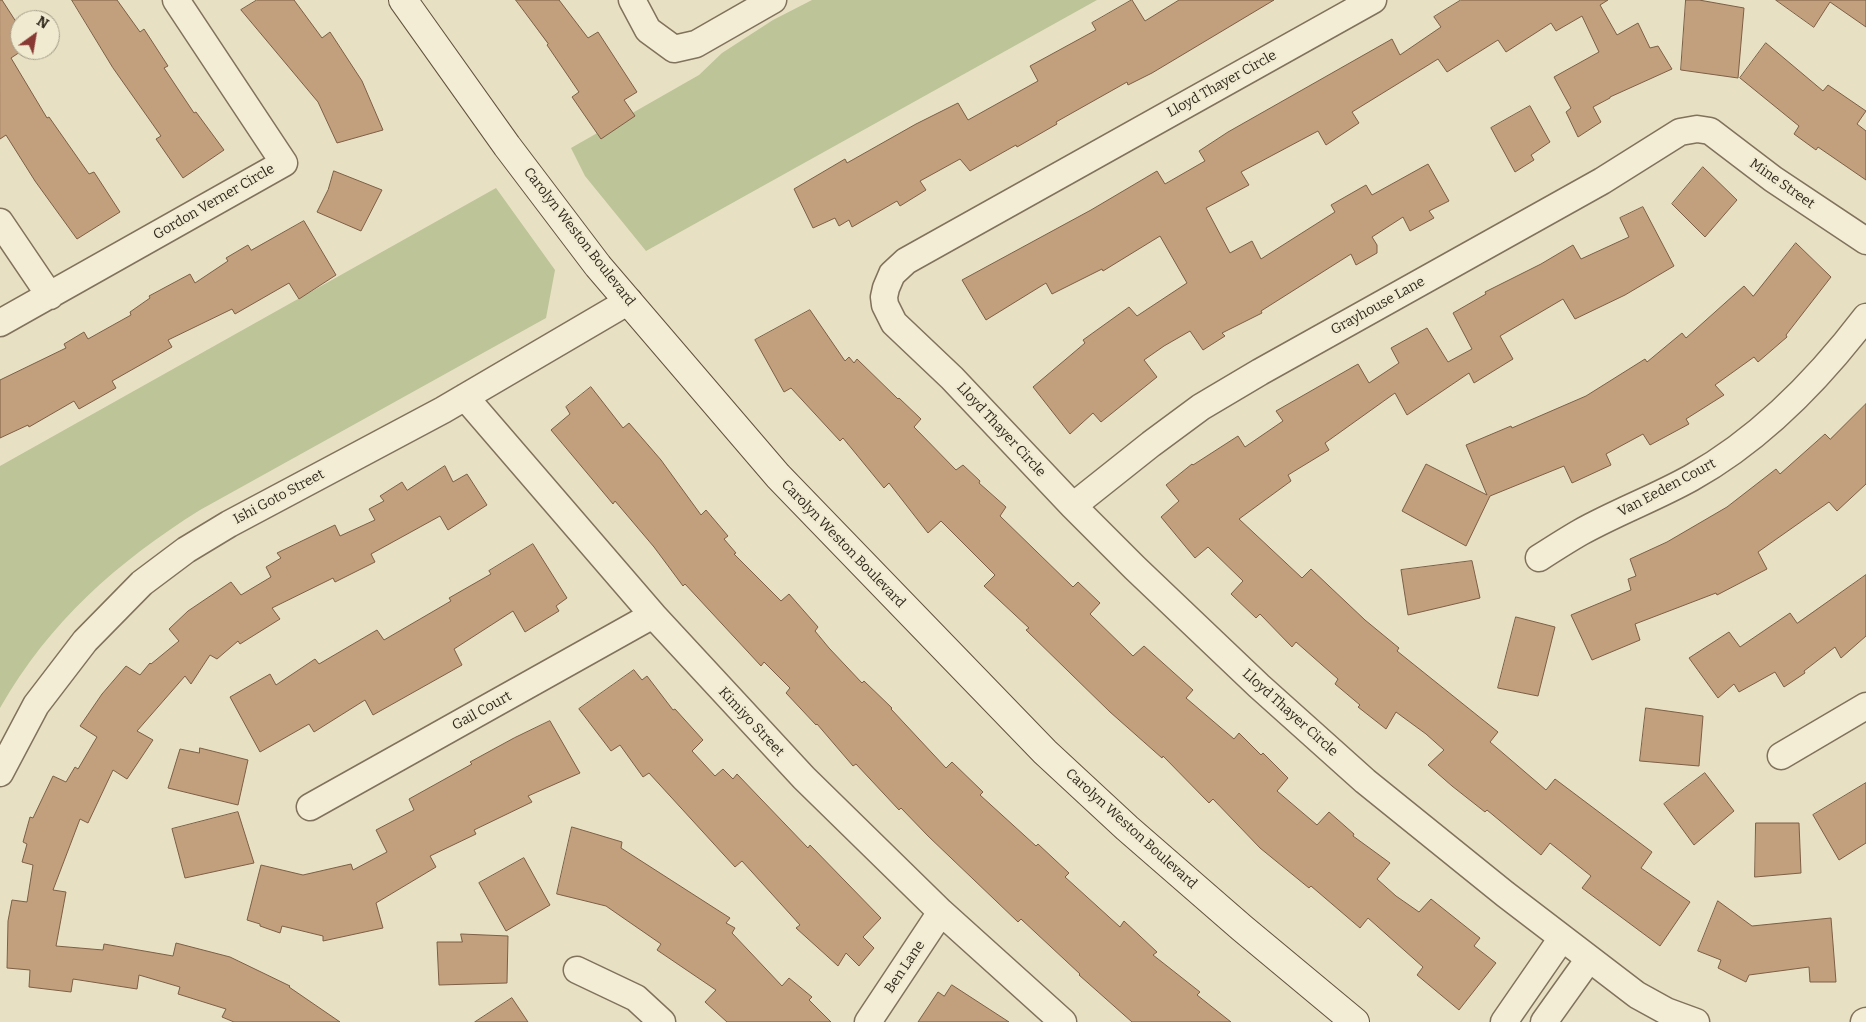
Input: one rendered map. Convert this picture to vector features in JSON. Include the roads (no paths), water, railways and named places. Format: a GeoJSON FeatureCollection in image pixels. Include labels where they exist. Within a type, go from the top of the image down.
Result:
{"type":"FeatureCollection","features":[{"type":"Feature","properties":{"kind":"street","name":"Gordon Verner Circle"},"geometry":{"type":"LineString","coordinates":[[0,323],[284,163],[176,0]]}},
{"type":"Feature","properties":{"kind":"street","name":"Carolyn Weston Boulevard"},"geometry":{"type":"LineString","coordinates":[[403,0],[507,146],[598,266],[778,476],[1045,752],[1127,828],[1242,928],[1355,1022]]}},
{"type":"Feature","properties":{"kind":"street"},"geometry":{"type":"LineString","coordinates":[[632,0],[648,30],[674,49],[696,44],[773,0]]}},
{"type":"Feature","properties":{"kind":"street","name":"Lloyd Thayer Circle"},"geometry":{"type":"LineString","coordinates":[[1373,0],[906,261],[892,274],[884,297],[885,305],[894,323],[952,378],[1073,506],[1135,568],[1259,686],[1351,768],[1562,938],[1637,995],[1666,1011],[1696,1022]]}},
{"type":"Feature","properties":{"kind":"street","name":"Grayhouse Lane"},"geometry":{"type":"LineString","coordinates":[[1073,506],[1150,444],[1201,407],[1260,372],[1602,181],[1680,132],[1697,129]]}},
{"type":"Feature","properties":{"kind":"street","name":"Mine Street"},"geometry":{"type":"LineString","coordinates":[[1697,129],[1710,132],[1773,179],[1866,241]]}},
{"type":"Feature","properties":{"kind":"street"},"geometry":{"type":"LineString","coordinates":[[0,222],[50,296]]}},
{"type":"Feature","properties":{"kind":"street","name":"Ishi Goto Street"},"geometry":{"type":"LineString","coordinates":[[0,773],[36,705],[85,641],[142,582],[186,550],[229,524],[465,397],[629,301]]}},
{"type":"Feature","properties":{"kind":"street","name":"Van Eeden Court"},"geometry":{"type":"LineString","coordinates":[[1539,558],[1582,532],[1692,478],[1730,453],[1795,400],[1840,351],[1866,316]]}},
{"type":"Feature","properties":{"kind":"street","name":"Kimiyo Street"},"geometry":{"type":"LineString","coordinates":[[465,397],[653,615],[804,778],[941,912],[1063,1022]]}},
{"type":"Feature","properties":{"kind":"street","name":"Gail Court"},"geometry":{"type":"LineString","coordinates":[[310,808],[653,615]]}},
{"type":"Feature","properties":{"kind":"street"},"geometry":{"type":"LineString","coordinates":[[1781,756],[1866,706]]}},
{"type":"Feature","properties":{"kind":"street","name":"Ben Lane"},"geometry":{"type":"LineString","coordinates":[[868,1022],[941,912]]}},
{"type":"Feature","properties":{"kind":"street"},"geometry":{"type":"LineString","coordinates":[[1504,1022],[1562,938]]}},
{"type":"Feature","properties":{"kind":"street"},"geometry":{"type":"LineString","coordinates":[[1544,1022],[1589,959]]}},
{"type":"Feature","properties":{"kind":"street"},"geometry":{"type":"LineString","coordinates":[[577,970],[636,998],[662,1022]]}}]}
